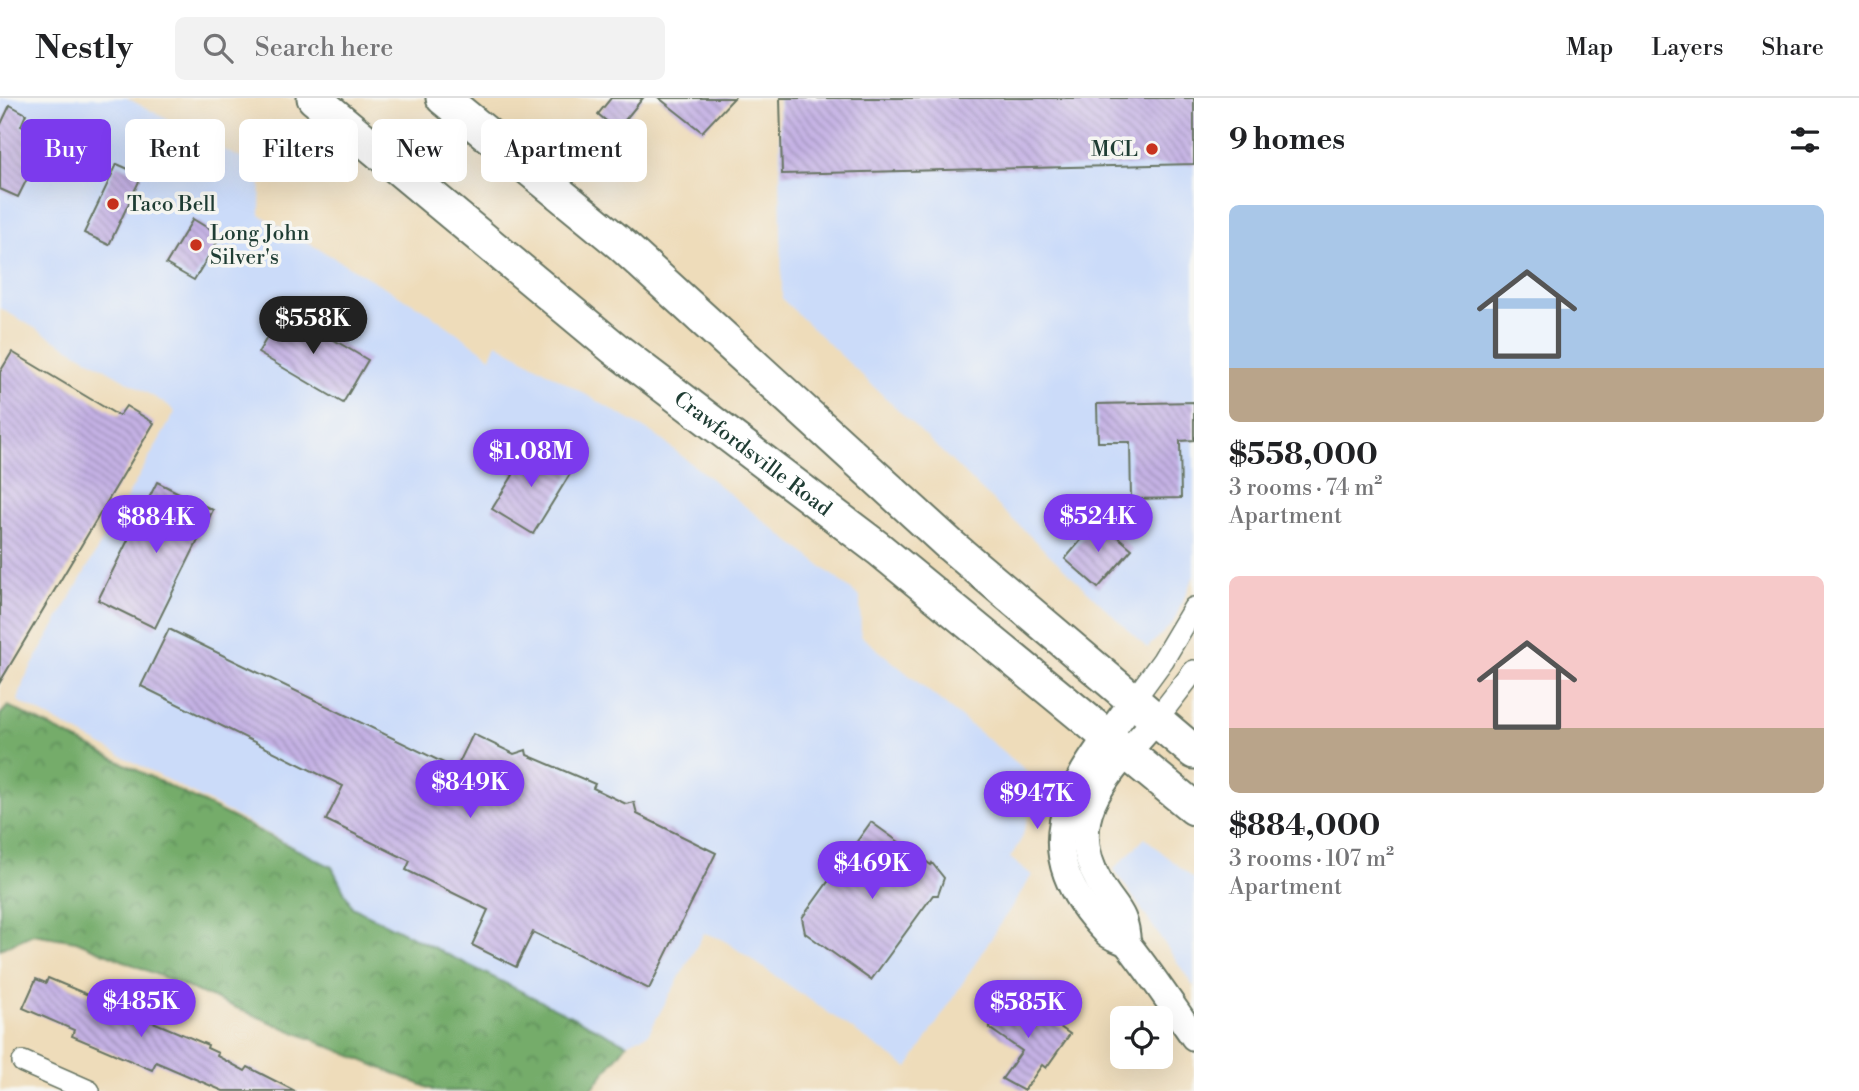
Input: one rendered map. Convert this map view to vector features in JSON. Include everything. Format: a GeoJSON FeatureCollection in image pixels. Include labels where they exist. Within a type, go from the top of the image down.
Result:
{"type":"FeatureCollection","features":[{"type":"Feature","properties":{"kind":"main road","name":"Crawfordsville Road"},"geometry":{"type":"LineString","coordinates":[[314,98],[614,348],[879,549],[1194,808]]}},
{"type":"Feature","properties":{"kind":"main road"},"geometry":{"type":"LineString","coordinates":[[443,98],[620,243],[950,545],[1194,752]]}},
{"type":"Feature","properties":{"kind":"street"},"geometry":{"type":"LineString","coordinates":[[1144,710],[1163,660],[1194,608]]}},
{"type":"Feature","properties":{"kind":"street"},"geometry":{"type":"LineString","coordinates":[[1194,671],[1144,710],[1118,745],[1068,798],[1060,846],[1070,881],[1080,897],[1108,935],[1127,943],[1194,1037]]}},
{"type":"Feature","properties":{"kind":"street"},"geometry":{"type":"LineString","coordinates":[[23,1062],[89,1091]]}},
{"type":"Feature","properties":{"kind":"shaded area"},"geometry":{"type":"Polygon","coordinates":[[[0,98],[127,98],[167,119],[125,119],[125,182],[225,182],[225,150],[239,157],[239,182],[261,182],[260,215],[426,311],[491,357],[497,343],[654,434],[860,597],[861,636],[1038,780],[1022,838],[1010,858],[1032,875],[908,1068],[722,939],[704,933],[648,1034],[627,1044],[352,907],[332,867],[18,701],[24,680],[175,412],[168,405],[0,308],[0,98]]]}},
{"type":"Feature","properties":{"kind":"shaded area"},"geometry":{"type":"Polygon","coordinates":[[[779,98],[1194,98],[1194,576],[1173,623],[1147,648],[782,299],[779,98]]]}},
{"type":"Feature","properties":{"kind":"shaded area"},"geometry":{"type":"Polygon","coordinates":[[[1145,838],[1194,879],[1194,987],[1114,869],[1145,838]]]}},
{"type":"Feature","properties":{"kind":"green space"},"geometry":{"type":"Polygon","coordinates":[[[8,706],[332,867],[352,907],[627,1044],[590,1091],[436,1091],[76,941],[33,934],[0,949],[0,715],[8,706]]]}},
{"type":"Feature","properties":{"kind":"building"},"geometry":{"type":"Polygon","coordinates":[[[611,98],[643,98],[626,119],[604,119],[598,114],[611,98]]]}},
{"type":"Feature","properties":{"kind":"building"},"geometry":{"type":"Polygon","coordinates":[[[659,98],[734,98],[702,132],[659,98]]]}},
{"type":"Feature","properties":{"kind":"building"},"geometry":{"type":"Polygon","coordinates":[[[780,98],[1194,98],[1194,164],[782,174],[780,98]]]}},
{"type":"Feature","properties":{"kind":"building"},"geometry":{"type":"Polygon","coordinates":[[[10,105],[26,114],[21,119],[21,182],[26,182],[18,197],[0,189],[0,126],[10,105]]]}},
{"type":"Feature","properties":{"kind":"building","name":"Taco Bell"},"geometry":{"type":"Polygon","coordinates":[[[117,164],[125,168],[125,182],[139,182],[109,245],[84,233],[108,182],[111,182],[117,164]]]}},
{"type":"Feature","properties":{"kind":"building","name":"Long John Silver's"},"geometry":{"type":"Polygon","coordinates":[[[193,219],[221,236],[194,280],[166,264],[193,219]]]}},
{"type":"Feature","properties":{"kind":"building"},"geometry":{"type":"Polygon","coordinates":[[[283,310],[368,360],[343,403],[258,353],[283,310]]]}},
{"type":"Feature","properties":{"kind":"building"},"geometry":{"type":"Polygon","coordinates":[[[12,352],[119,416],[126,406],[154,423],[0,682],[0,372],[12,352]]]}},
{"type":"Feature","properties":{"kind":"building"},"geometry":{"type":"Polygon","coordinates":[[[1194,402],[1194,440],[1180,441],[1181,498],[1131,499],[1130,442],[1098,442],[1097,404],[1194,402]]]}},
{"type":"Feature","properties":{"kind":"building"},"geometry":{"type":"Polygon","coordinates":[[[529,449],[551,462],[554,457],[573,469],[533,534],[492,509],[513,475],[506,470],[514,456],[522,461],[529,449]]]}},
{"type":"Feature","properties":{"kind":"building"},"geometry":{"type":"Polygon","coordinates":[[[157,482],[213,510],[155,628],[98,600],[157,482]]]}},
{"type":"Feature","properties":{"kind":"building"},"geometry":{"type":"Polygon","coordinates":[[[1098,520],[1132,549],[1098,588],[1065,559],[1098,520]]]}},
{"type":"Feature","properties":{"kind":"building"},"geometry":{"type":"Polygon","coordinates":[[[169,629],[456,769],[473,734],[514,754],[526,750],[527,755],[595,784],[593,788],[626,804],[634,802],[637,814],[716,853],[649,989],[533,932],[516,967],[472,945],[488,910],[406,870],[410,861],[326,820],[343,786],[141,686],[169,629]]]}},
{"type":"Feature","properties":{"kind":"building"},"geometry":{"type":"Polygon","coordinates":[[[871,822],[931,865],[932,863],[944,878],[938,895],[933,895],[871,980],[805,933],[802,918],[871,822]]]}},
{"type":"Feature","properties":{"kind":"building"},"geometry":{"type":"Polygon","coordinates":[[[48,978],[208,1045],[207,1048],[218,1053],[217,1056],[245,1071],[248,1067],[295,1091],[223,1091],[156,1062],[152,1070],[72,1036],[74,1030],[23,1008],[36,979],[46,983],[48,978]]]}},
{"type":"Feature","properties":{"kind":"building"},"geometry":{"type":"Polygon","coordinates":[[[1013,994],[1070,1034],[1046,1068],[1042,1065],[1024,1091],[1002,1079],[1022,1051],[989,1028],[1013,994]]]}},
{"type":"Feature","properties":{"kind":"place","name":"MCL"},"geometry":{"type":"Point","coordinates":[1152,149]}},
{"type":"Feature","properties":{"kind":"place","name":"Taco Bell"},"geometry":{"type":"Point","coordinates":[113,204]}},
{"type":"Feature","properties":{"kind":"place","name":"Long John Silver's"},"geometry":{"type":"Point","coordinates":[196,245]}}]}
